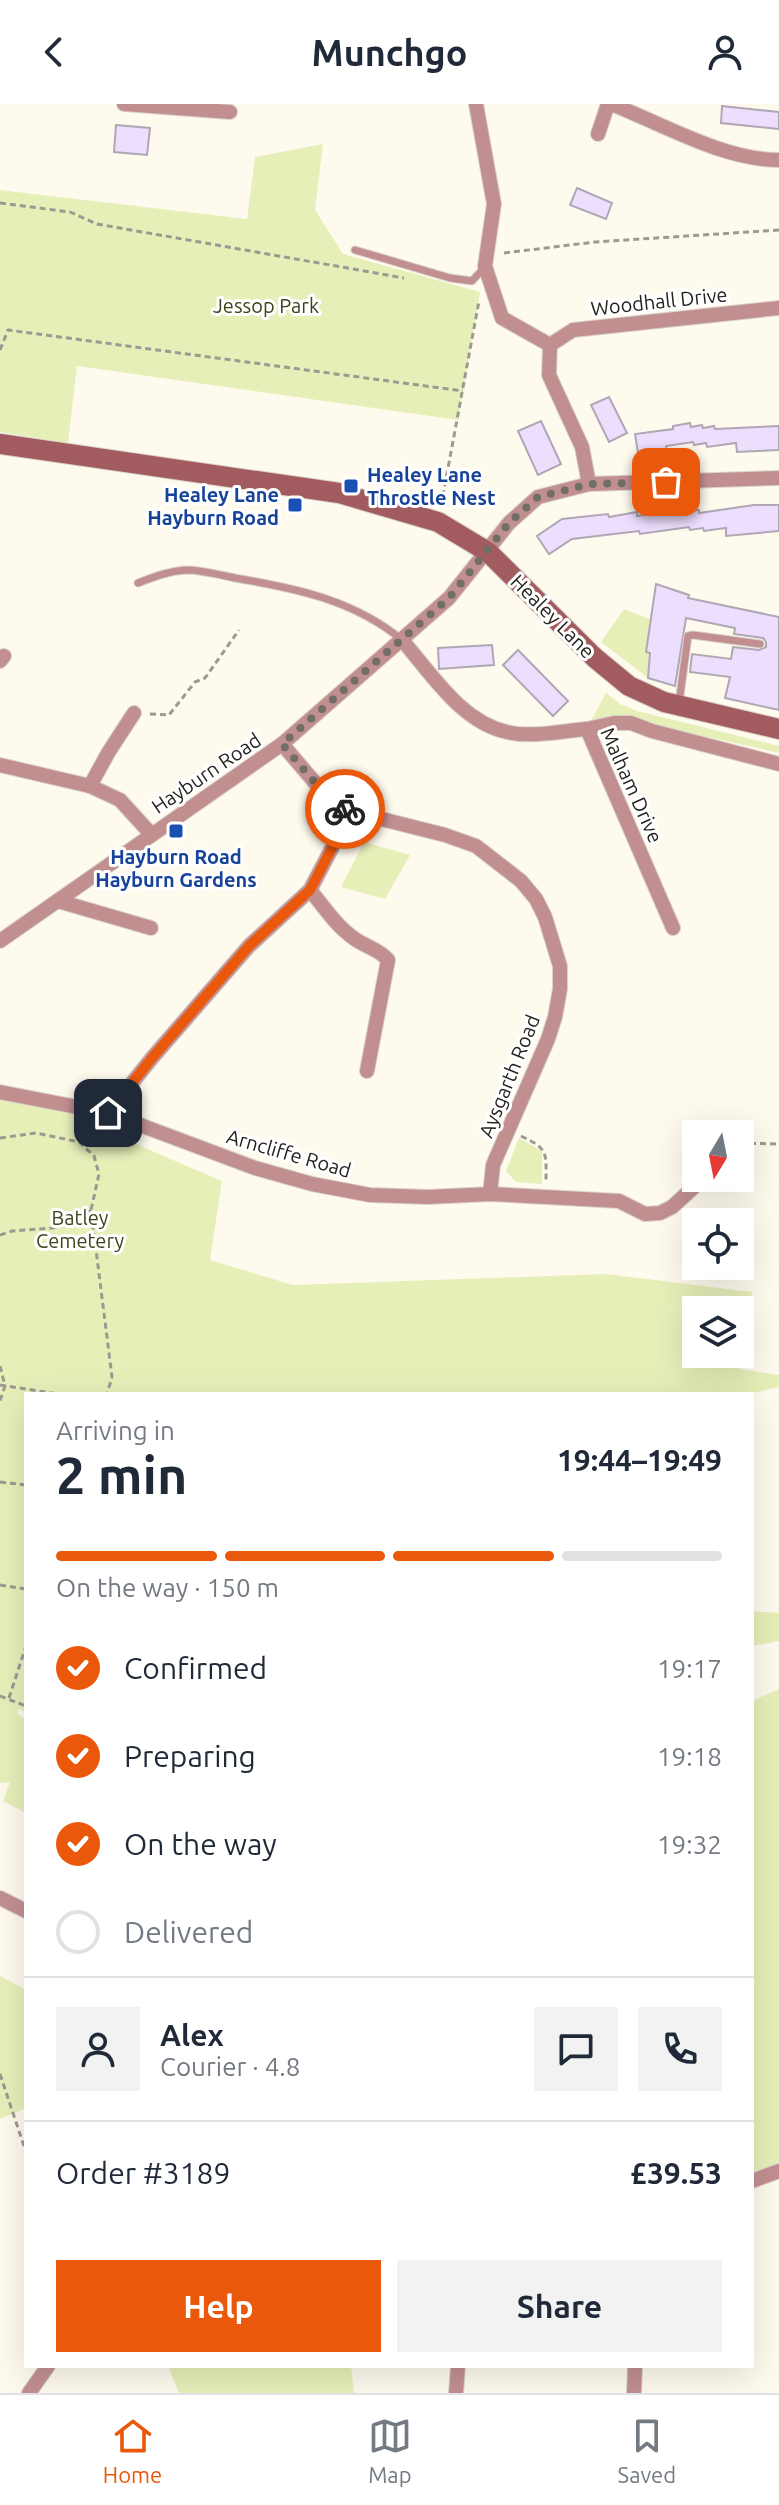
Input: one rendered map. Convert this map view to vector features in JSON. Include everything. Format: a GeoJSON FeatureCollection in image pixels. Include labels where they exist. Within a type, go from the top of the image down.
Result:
{"type":"FeatureCollection","features":[{"type":"Feature","properties":{"kind":"main road","name":"Healey Lane"},"geometry":{"type":"LineString","coordinates":[[0,444],[339,493],[438,522],[488,552],[606,668],[629,686],[664,702],[779,729]]}},
{"type":"Feature","properties":{"kind":"street"},"geometry":{"type":"LineString","coordinates":[[124,104],[230,112]]}},
{"type":"Feature","properties":{"kind":"street"},"geometry":{"type":"LineString","coordinates":[[476,104],[494,204],[485,266],[502,318],[550,345],[549,375],[582,447],[589,484]]}},
{"type":"Feature","properties":{"kind":"street"},"geometry":{"type":"LineString","coordinates":[[598,134],[610,104],[643,110],[736,154],[758,160],[779,160]]}},
{"type":"Feature","properties":{"kind":"street","name":"Woodhall Drive"},"geometry":{"type":"LineString","coordinates":[[550,345],[573,330],[779,308]]}},
{"type":"Feature","properties":{"kind":"street","name":"Hayburn Road"},"geometry":{"type":"LineString","coordinates":[[0,941],[282,744],[449,598],[509,523],[538,497],[589,484],[779,478]]}},
{"type":"Feature","properties":{"kind":"street","name":"Malham Drive"},"geometry":{"type":"LineString","coordinates":[[402,640],[460,706],[489,727],[528,735],[587,729],[673,928]]}},
{"type":"Feature","properties":{"kind":"street"},"geometry":{"type":"LineString","coordinates":[[90,786],[134,713]]}},
{"type":"Feature","properties":{"kind":"street"},"geometry":{"type":"LineString","coordinates":[[587,729],[631,723],[663,735],[779,764]]}},
{"type":"Feature","properties":{"kind":"street","name":"Aysgarth Road"},"geometry":{"type":"LineString","coordinates":[[282,744],[317,785],[346,810],[476,846],[521,881],[536,899],[555,946],[560,966],[560,989],[548,1039],[493,1165],[490,1194]]}},
{"type":"Feature","properties":{"kind":"street"},"geometry":{"type":"LineString","coordinates":[[0,765],[90,786],[120,800],[151,834]]}},
{"type":"Feature","properties":{"kind":"street"},"geometry":{"type":"LineString","coordinates":[[108,1113],[249,946],[310,890],[334,844],[346,810]]}},
{"type":"Feature","properties":{"kind":"street"},"geometry":{"type":"LineString","coordinates":[[310,890],[356,940],[382,953],[388,960],[367,1071]]}},
{"type":"Feature","properties":{"kind":"street"},"geometry":{"type":"LineString","coordinates":[[58,901],[151,928]]}},
{"type":"Feature","properties":{"kind":"street","name":"Arncliffe Road"},"geometry":{"type":"LineString","coordinates":[[0,1092],[108,1113],[240,1163],[312,1184],[370,1195],[428,1197],[490,1194],[619,1201],[645,1214],[660,1213],[695,1192]]}},
{"type":"Feature","properties":{"kind":"street"},"geometry":{"type":"LineString","coordinates":[[0,1898],[24,1910]]}},
{"type":"Feature","properties":{"kind":"street"},"geometry":{"type":"LineString","coordinates":[[754,2180],[779,2171]]}},
{"type":"Feature","properties":{"kind":"street"},"geometry":{"type":"LineString","coordinates":[[29,2393],[47,2368]]}},
{"type":"Feature","properties":{"kind":"street"},"geometry":{"type":"LineString","coordinates":[[456,2393],[458,2368]]}},
{"type":"Feature","properties":{"kind":"street"},"geometry":{"type":"LineString","coordinates":[[634,2393],[635,2368]]}},
{"type":"Feature","properties":{"kind":"lane"},"geometry":{"type":"LineString","coordinates":[[355,250],[450,278],[472,281],[485,266]]}},
{"type":"Feature","properties":{"kind":"lane"},"geometry":{"type":"LineString","coordinates":[[138,583],[163,573],[188,570],[289,588],[340,602],[386,626],[402,640]]}},
{"type":"Feature","properties":{"kind":"lane"},"geometry":{"type":"LineString","coordinates":[[679,705],[688,636],[760,644]]}},
{"type":"Feature","properties":{"kind":"path"},"geometry":{"type":"LineString","coordinates":[[0,203],[70,212],[97,224],[404,278]]}},
{"type":"Feature","properties":{"kind":"path"},"geometry":{"type":"LineString","coordinates":[[438,522],[485,266],[498,253],[595,242],[779,230]]}},
{"type":"Feature","properties":{"kind":"path"},"geometry":{"type":"LineString","coordinates":[[0,350],[8,330],[463,391]]}},
{"type":"Feature","properties":{"kind":"path"},"geometry":{"type":"LineString","coordinates":[[134,713],[169,715],[195,682],[205,678],[239,630]]}},
{"type":"Feature","properties":{"kind":"path"},"geometry":{"type":"LineString","coordinates":[[508,1131],[543,1148],[546,1156],[545,1198]]}},
{"type":"Feature","properties":{"kind":"path"},"geometry":{"type":"LineString","coordinates":[[0,1138],[36,1133],[79,1142],[94,1156],[99,1174],[91,1210],[112,1377],[108,1392]]}},
{"type":"Feature","properties":{"kind":"path"},"geometry":{"type":"LineString","coordinates":[[754,1143],[779,1144]]}},
{"type":"Feature","properties":{"kind":"path"},"geometry":{"type":"LineString","coordinates":[[0,1235],[53,1228],[91,1210]]}},
{"type":"Feature","properties":{"kind":"path"},"geometry":{"type":"LineString","coordinates":[[0,1366],[0,1401]]}},
{"type":"Feature","properties":{"kind":"path"},"geometry":{"type":"LineString","coordinates":[[2,1386],[44,1392]]}},
{"type":"Feature","properties":{"kind":"path"},"geometry":{"type":"LineString","coordinates":[[0,1482],[24,1485]]}},
{"type":"Feature","properties":{"kind":"path"},"geometry":{"type":"LineString","coordinates":[[0,1585],[24,1589]]}},
{"type":"Feature","properties":{"kind":"path"},"geometry":{"type":"LineString","coordinates":[[9,1698],[24,1652]]}},
{"type":"Feature","properties":{"kind":"path"},"geometry":{"type":"LineString","coordinates":[[0,1696],[24,1705]]}},
{"type":"Feature","properties":{"kind":"path"},"geometry":{"type":"LineString","coordinates":[[0,2074],[24,2146]]}},
{"type":"Feature","properties":{"kind":"green space","name":"Jessop Park"},"geometry":{"type":"Polygon","coordinates":[[[323,144],[315,210],[343,254],[480,292],[458,420],[77,366],[68,443],[0,432],[0,190],[247,219],[255,157],[323,144]]]}},
{"type":"Feature","properties":{"kind":"green space"},"geometry":{"type":"Polygon","coordinates":[[[624,609],[650,619],[646,652],[650,653],[648,678],[601,642],[624,609]]]}},
{"type":"Feature","properties":{"kind":"green space"},"geometry":{"type":"Polygon","coordinates":[[[606,693],[620,704],[637,711],[779,746],[779,753],[708,737],[698,740],[600,720],[591,721],[606,693]]]}},
{"type":"Feature","properties":{"kind":"green space"},"geometry":{"type":"Polygon","coordinates":[[[364,842],[410,855],[385,899],[341,887],[364,842]]]}},
{"type":"Feature","properties":{"kind":"green space","name":"Batley Cemetery"},"geometry":{"type":"Polygon","coordinates":[[[0,1093],[99,1114],[117,1136],[222,1181],[210,1260],[293,1285],[606,1274],[752,1292],[751,1296],[682,1296],[682,1368],[740,1368],[779,1375],[779,1387],[754,1393],[24,1392],[24,1711],[18,1709],[17,1714],[24,1718],[24,1812],[3,1801],[10,1782],[0,1783],[0,1093]]]}},
{"type":"Feature","properties":{"kind":"green space"},"geometry":{"type":"Polygon","coordinates":[[[519,1138],[542,1151],[542,1184],[516,1182],[506,1171],[519,1138]]]}},
{"type":"Feature","properties":{"kind":"green space"},"geometry":{"type":"Polygon","coordinates":[[[754,1611],[779,1613],[779,1641],[754,1646],[754,1611]]]}},
{"type":"Feature","properties":{"kind":"green space"},"geometry":{"type":"Polygon","coordinates":[[[779,1689],[779,2163],[754,2173],[754,1700],[779,1689]]]}},
{"type":"Feature","properties":{"kind":"green space"},"geometry":{"type":"Polygon","coordinates":[[[0,1976],[24,1989],[24,2109],[0,2119],[0,1976]]]}},
{"type":"Feature","properties":{"kind":"green space"},"geometry":{"type":"Polygon","coordinates":[[[169,2368],[351,2368],[354,2393],[179,2393],[169,2368]]]}},
{"type":"Feature","properties":{"kind":"building"},"geometry":{"type":"Polygon","coordinates":[[[722,106],[779,112],[779,129],[721,123],[722,106]]]}},
{"type":"Feature","properties":{"kind":"building"},"geometry":{"type":"Polygon","coordinates":[[[116,125],[150,128],[147,155],[114,152],[116,125]]]}},
{"type":"Feature","properties":{"kind":"building"},"geometry":{"type":"Polygon","coordinates":[[[577,188],[612,203],[606,219],[570,205],[577,188]]]}},
{"type":"Feature","properties":{"kind":"building"},"geometry":{"type":"Polygon","coordinates":[[[609,397],[627,433],[609,442],[591,405],[609,397]]]}},
{"type":"Feature","properties":{"kind":"building"},"geometry":{"type":"Polygon","coordinates":[[[541,421],[561,464],[538,475],[518,431],[541,421]]]}},
{"type":"Feature","properties":{"kind":"building"},"geometry":{"type":"Polygon","coordinates":[[[690,423],[691,427],[714,426],[715,429],[779,426],[779,450],[737,452],[736,443],[707,447],[706,443],[694,445],[693,442],[666,446],[667,452],[638,453],[635,434],[673,429],[673,426],[690,423]]]}},
{"type":"Feature","properties":{"kind":"building"},"geometry":{"type":"Polygon","coordinates":[[[754,505],[779,505],[779,531],[726,536],[726,528],[704,531],[703,528],[690,530],[689,527],[640,534],[639,531],[572,539],[549,554],[537,536],[562,519],[637,512],[637,516],[687,508],[687,511],[699,510],[699,513],[754,505]]]}},
{"type":"Feature","properties":{"kind":"building"},"geometry":{"type":"Polygon","coordinates":[[[656,584],[689,595],[688,598],[779,617],[779,710],[725,698],[730,677],[690,672],[692,654],[731,659],[733,647],[759,650],[766,647],[763,638],[734,634],[735,628],[686,618],[675,686],[648,678],[650,653],[646,652],[656,584]]]}},
{"type":"Feature","properties":{"kind":"building"},"geometry":{"type":"Polygon","coordinates":[[[492,645],[494,665],[439,669],[438,648],[492,645]]]}},
{"type":"Feature","properties":{"kind":"building"},"geometry":{"type":"Polygon","coordinates":[[[518,650],[568,701],[553,716],[503,665],[518,650]]]}},
{"type":"Feature","properties":{"kind":"way so far"},"geometry":{"type":"LineString","coordinates":[[345,809],[317,785],[282,744],[449,598],[469,577],[509,523],[538,497],[589,484],[666,482]]}},
{"type":"Feature","properties":{"kind":"place","name":"Healey Lane Throstle Nest"},"geometry":{"type":"Point","coordinates":[351,486]}},
{"type":"Feature","properties":{"kind":"place","name":"Healey Lane Hayburn Road"},"geometry":{"type":"Point","coordinates":[295,505]}},
{"type":"Feature","properties":{"kind":"place","name":"Hayburn Road Hayburn Gardens"},"geometry":{"type":"Point","coordinates":[176,831]}},
{"type":"Feature","properties":{"kind":"route"},"geometry":{"type":"LineString","coordinates":[[108,1113],[249,946],[310,890],[334,844],[345,809]]}}]}
